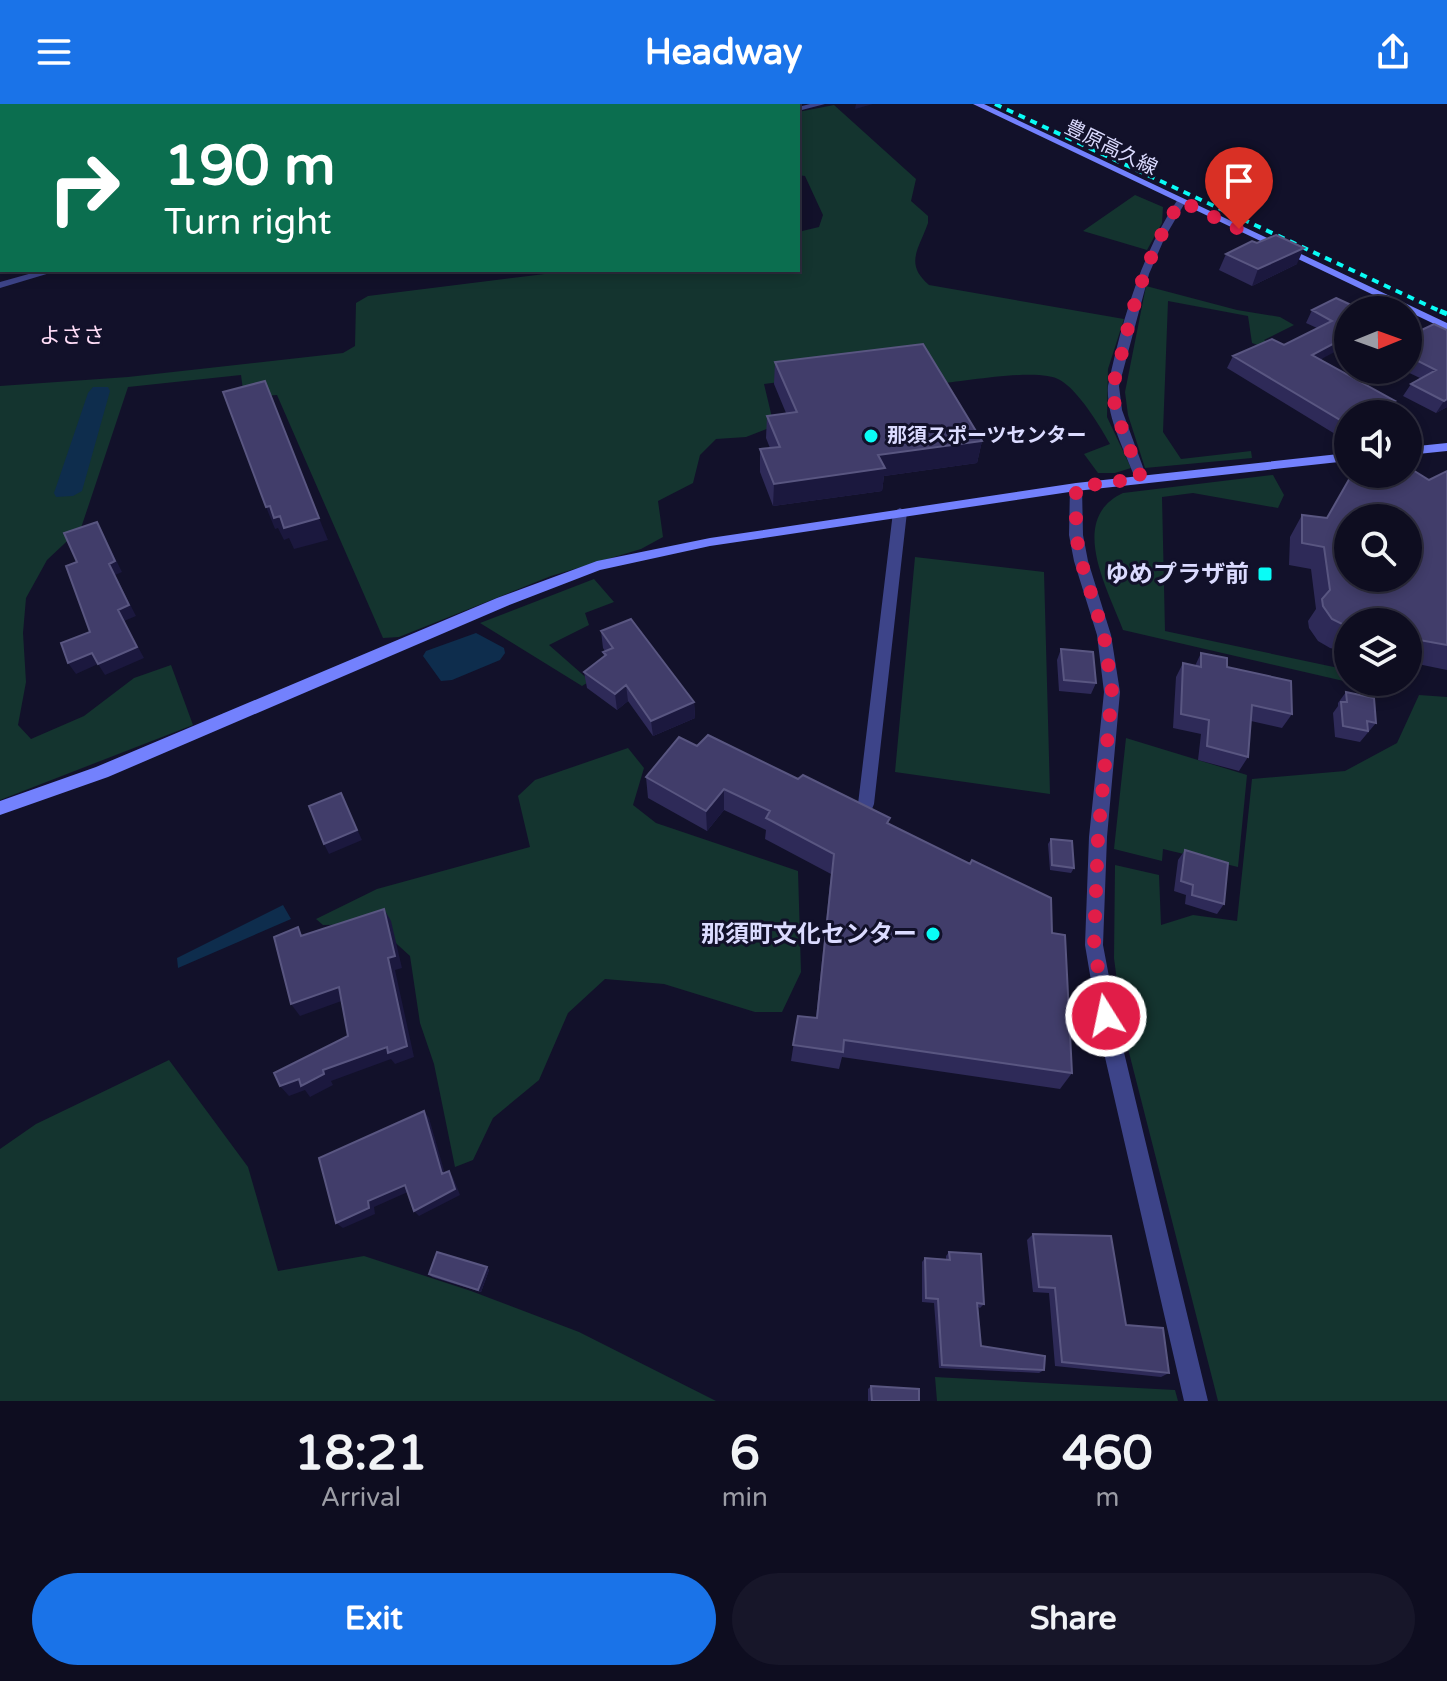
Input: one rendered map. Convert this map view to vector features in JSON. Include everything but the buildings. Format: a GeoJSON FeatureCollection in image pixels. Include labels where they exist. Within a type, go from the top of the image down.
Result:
{"type":"FeatureCollection","features":[{"type":"Feature","properties":{"kind":"street"},"geometry":{"type":"LineString","coordinates":[[800,109],[821,104]]}},
{"type":"Feature","properties":{"kind":"street","name":"豊原高久線"},"geometry":{"type":"LineString","coordinates":[[977,104],[1447,327]]}},
{"type":"Feature","properties":{"kind":"street"},"geometry":{"type":"LineString","coordinates":[[1141,478],[1113,390],[1131,312],[1146,268],[1181,201]]}},
{"type":"Feature","properties":{"kind":"street"},"geometry":{"type":"LineString","coordinates":[[0,285],[48,272]]}},
{"type":"Feature","properties":{"kind":"street"},"geometry":{"type":"LineString","coordinates":[[1422,450],[1447,447]]}},
{"type":"Feature","properties":{"kind":"street"},"geometry":{"type":"LineString","coordinates":[[0,808],[102,772],[502,602],[597,566],[710,542],[900,512],[1141,478],[1334,458]]}},
{"type":"Feature","properties":{"kind":"street"},"geometry":{"type":"LineString","coordinates":[[1076,487],[1076,535],[1104,635],[1112,692],[1098,837],[1094,945],[1111,1040],[1196,1401]]}},
{"type":"Feature","properties":{"kind":"street"},"geometry":{"type":"LineString","coordinates":[[866,804],[900,512]]}},
{"type":"Feature","properties":{"kind":"green space"},"geometry":{"type":"Polygon","coordinates":[[[834,105],[916,179],[911,201],[928,216],[928,223],[915,263],[921,277],[929,285],[1124,319],[1108,369],[1107,417],[1131,468],[1115,473],[1098,473],[1084,454],[1110,444],[1095,418],[1074,392],[1050,376],[1000,376],[935,384],[921,364],[764,384],[774,426],[746,437],[716,439],[700,455],[693,483],[658,501],[663,537],[641,549],[551,576],[399,637],[383,638],[277,395],[244,397],[241,375],[128,387],[81,528],[47,560],[26,598],[23,633],[26,682],[18,725],[31,739],[84,716],[134,678],[171,665],[193,725],[0,800],[0,386],[128,377],[343,353],[355,346],[356,303],[368,296],[561,272],[800,272],[800,232],[819,227],[823,215],[805,176],[800,175],[800,112],[834,105]]]}},
{"type":"Feature","properties":{"kind":"green space"},"geometry":{"type":"Polygon","coordinates":[[[1135,195],[1163,207],[1162,223],[1147,250],[1083,231],[1135,195]]]}},
{"type":"Feature","properties":{"kind":"green space"},"geometry":{"type":"Polygon","coordinates":[[[1146,286],[1237,310],[1280,317],[1294,325],[1264,340],[1310,364],[1252,343],[1248,316],[1168,301],[1163,432],[1181,459],[1251,451],[1252,458],[1145,468],[1128,415],[1125,392],[1146,286]]]}},
{"type":"Feature","properties":{"kind":"green space"},"geometry":{"type":"Polygon","coordinates":[[[1273,475],[1284,495],[1278,508],[1193,493],[1162,497],[1165,631],[1334,667],[1334,679],[1123,630],[1096,556],[1094,537],[1097,520],[1106,505],[1123,493],[1273,475]]]}},
{"type":"Feature","properties":{"kind":"green space"},"geometry":{"type":"Polygon","coordinates":[[[915,557],[1044,572],[1050,794],[895,772],[915,557]]]}},
{"type":"Feature","properties":{"kind":"green space"},"geometry":{"type":"Polygon","coordinates":[[[594,579],[614,602],[585,613],[589,625],[549,645],[590,681],[582,686],[480,623],[594,579]]]}},
{"type":"Feature","properties":{"kind":"green space"},"geometry":{"type":"Polygon","coordinates":[[[1419,696],[1447,697],[1447,1401],[1218,1401],[1123,1029],[1114,958],[1115,865],[1159,875],[1161,925],[1193,915],[1237,921],[1252,779],[1345,771],[1397,743],[1419,696]]]}},
{"type":"Feature","properties":{"kind":"green space"},"geometry":{"type":"Polygon","coordinates":[[[1126,738],[1247,775],[1238,867],[1163,849],[1162,861],[1114,849],[1126,738]]]}},
{"type":"Feature","properties":{"kind":"green space"},"geometry":{"type":"Polygon","coordinates":[[[628,748],[644,768],[633,805],[656,823],[798,871],[801,972],[782,1012],[755,1012],[664,984],[605,979],[568,1013],[539,1080],[493,1118],[473,1160],[455,1167],[434,1064],[420,1023],[410,956],[375,924],[323,925],[316,919],[377,889],[530,847],[518,796],[535,780],[628,748]]]}},
{"type":"Feature","properties":{"kind":"green space"},"geometry":{"type":"Polygon","coordinates":[[[169,1060],[248,1167],[278,1271],[364,1256],[471,1291],[579,1332],[716,1401],[0,1401],[0,1149],[36,1124],[169,1060]]]}},
{"type":"Feature","properties":{"kind":"green space"},"geometry":{"type":"Polygon","coordinates":[[[935,1377],[1175,1390],[1178,1401],[937,1401],[935,1377]]]}},
{"type":"Feature","properties":{"kind":"water"},"geometry":{"type":"Polygon","coordinates":[[[93,387],[108,387],[110,391],[82,491],[73,496],[56,497],[54,493],[88,393],[93,387]]]}},
{"type":"Feature","properties":{"kind":"water"},"geometry":{"type":"Polygon","coordinates":[[[476,633],[504,648],[505,653],[500,660],[452,680],[441,681],[423,656],[426,651],[476,633]]]}},
{"type":"Feature","properties":{"kind":"water"},"geometry":{"type":"Polygon","coordinates":[[[283,905],[291,919],[178,968],[177,958],[283,905]]]}},
{"type":"Feature","properties":{"kind":"railway"},"geometry":{"type":"LineString","coordinates":[[995,104],[1444,313]]}},
{"type":"Feature","properties":{"kind":"railway"},"geometry":{"type":"LineString","coordinates":[[1440,311],[1447,314]]}},
{"type":"Feature","properties":{"kind":"place","name":"那須スポーツセンター"},"geometry":{"type":"Point","coordinates":[871,436]}},
{"type":"Feature","properties":{"kind":"place","name":"ゆめプラザ前"},"geometry":{"type":"Point","coordinates":[1265,574]}},
{"type":"Feature","properties":{"kind":"place","name":"那須町文化センター"},"geometry":{"type":"Point","coordinates":[933,934]}},
{"type":"Feature","properties":{"kind":"district","name":"よささ"},"geometry":{"type":"Point","coordinates":[72,336]}},
{"type":"Feature","properties":{"kind":"route"},"geometry":{"type":"LineString","coordinates":[[1106,1016],[1094,945],[1098,837],[1112,692],[1104,635],[1076,535],[1076,487],[1141,478],[1113,390],[1131,312],[1146,268],[1169,219],[1181,201],[1239,229]]}}]}
